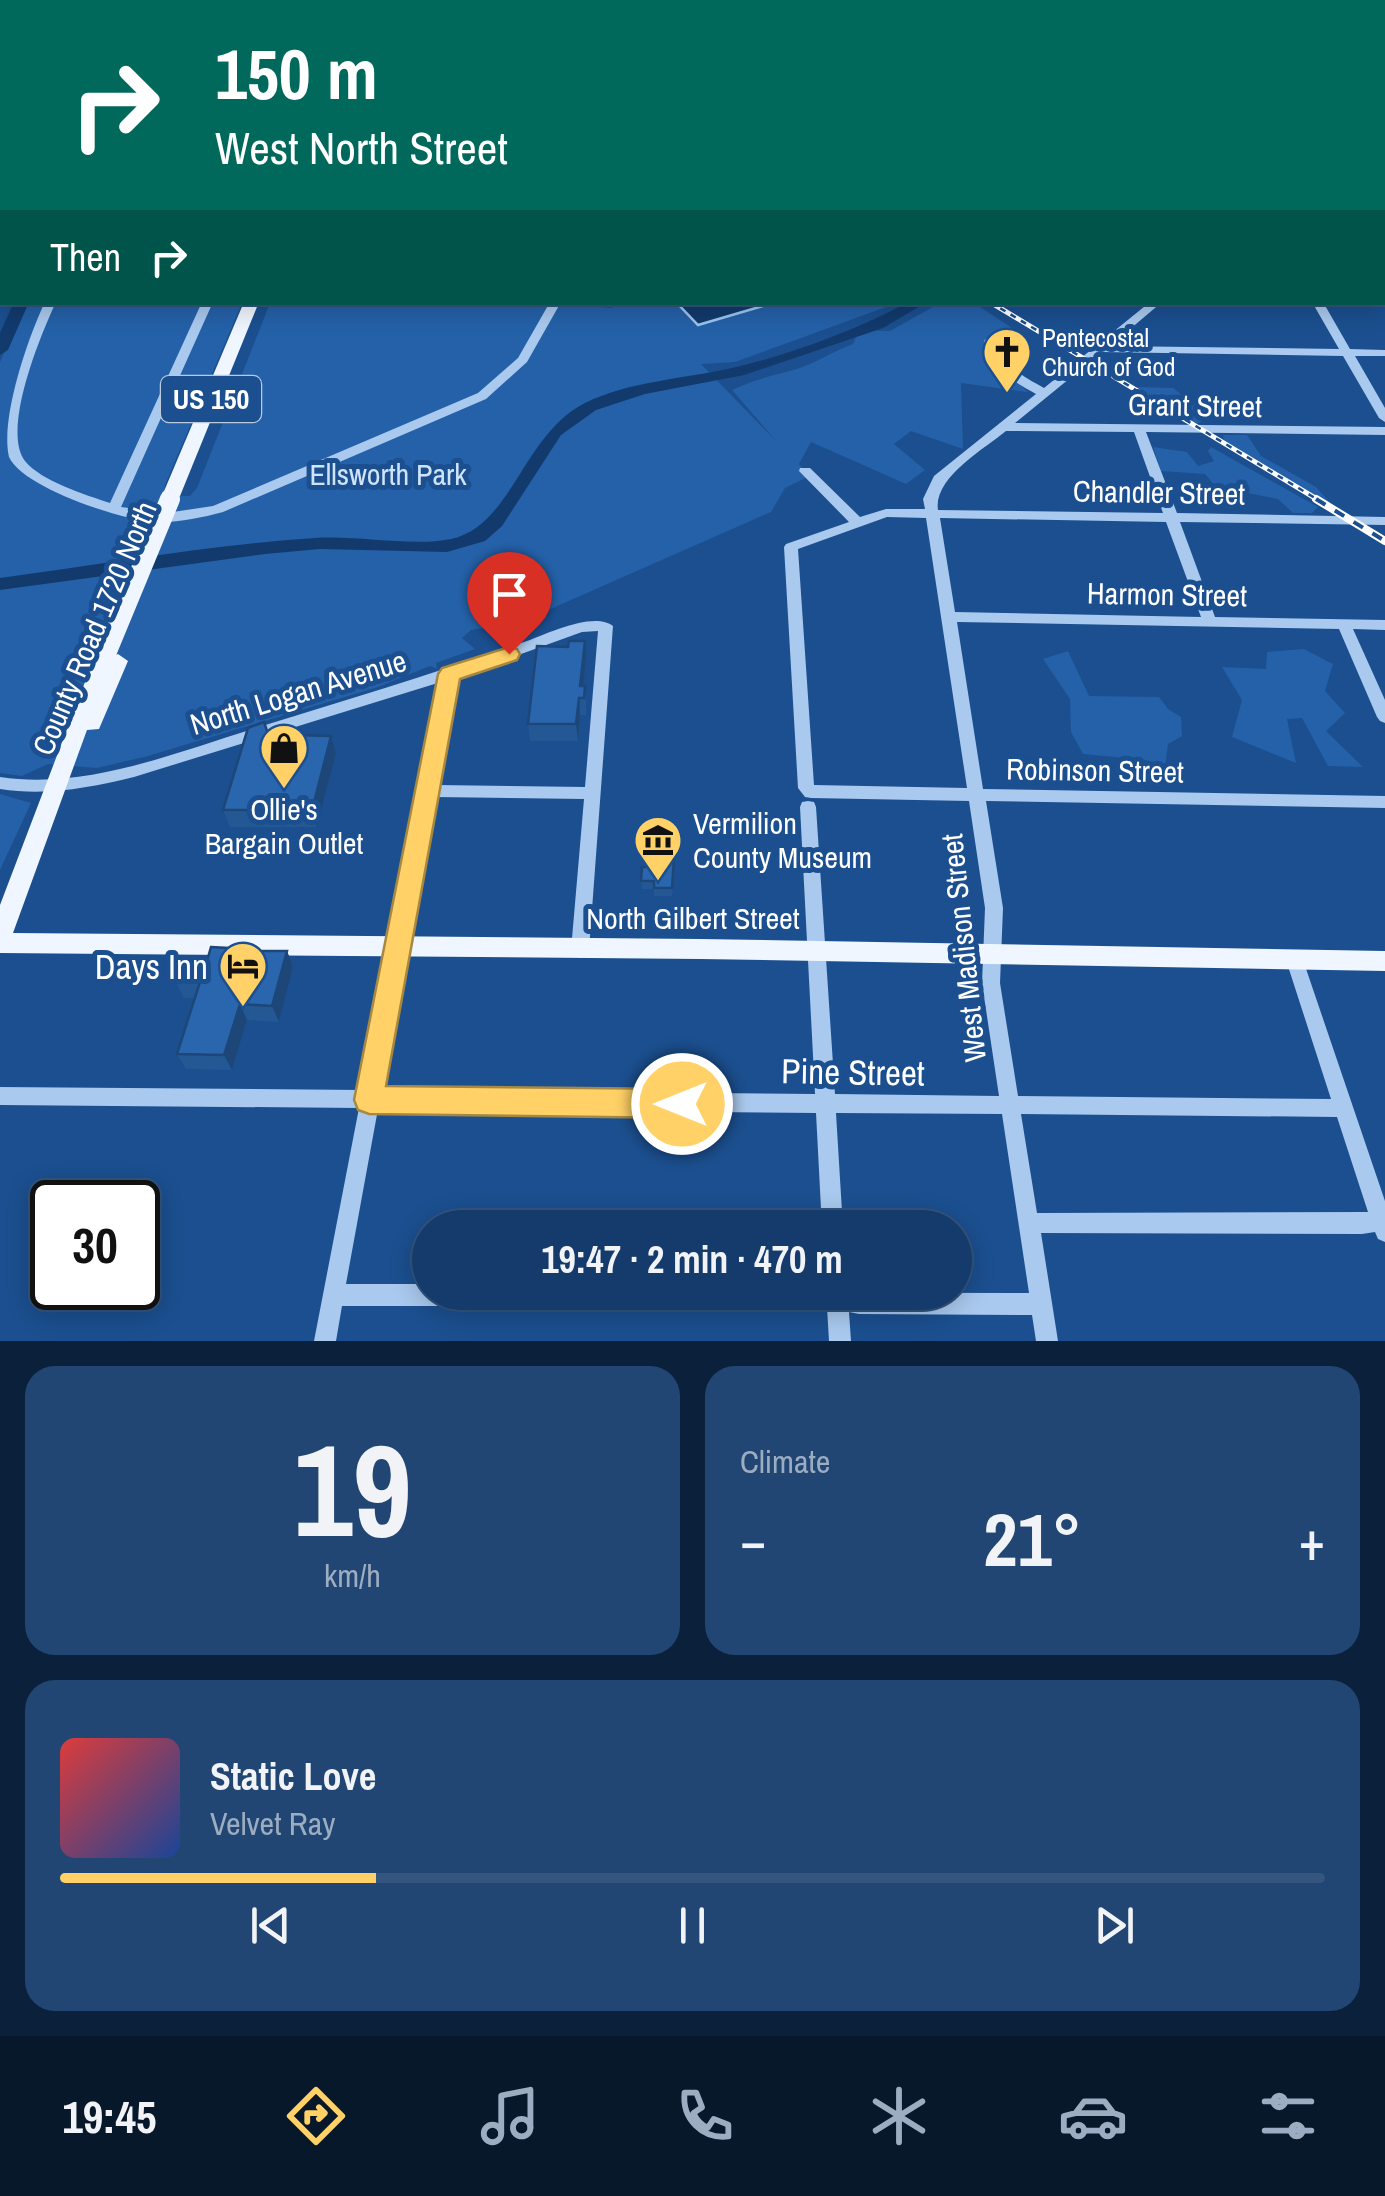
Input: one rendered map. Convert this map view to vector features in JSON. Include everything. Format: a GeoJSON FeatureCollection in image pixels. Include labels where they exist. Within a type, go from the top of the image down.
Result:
{"type":"FeatureCollection","features":[{"type":"Feature","properties":{"kind":"main road","name":"US 150"},"geometry":{"type":"LineString","coordinates":[[177,496],[251,305]]}},
{"type":"Feature","properties":{"kind":"main road","name":"US 150"},"geometry":{"type":"LineString","coordinates":[[177,496],[260,305]]}},
{"type":"Feature","properties":{"kind":"main road","name":"County Road 1720 North"},"geometry":{"type":"LineString","coordinates":[[0,940],[27,861],[60,784],[95,719],[110,661],[177,496]]}},
{"type":"Feature","properties":{"kind":"main road"},"geometry":{"type":"LineString","coordinates":[[0,888],[27,861]]}},
{"type":"Feature","properties":{"kind":"main road","name":"North Gilbert Street"},"geometry":{"type":"LineString","coordinates":[[0,940],[1385,962]]}},
{"type":"Feature","properties":{"kind":"street"},"geometry":{"type":"LineString","coordinates":[[50,305],[20,376],[10,414],[15,457],[29,472],[52,484],[148,517],[194,516],[440,417],[482,396],[523,360],[554,305]]}},
{"type":"Feature","properties":{"kind":"street"},"geometry":{"type":"LineString","coordinates":[[114,508],[207,305]]}},
{"type":"Feature","properties":{"kind":"street"},"geometry":{"type":"LineString","coordinates":[[1004,427],[1153,305]]}},
{"type":"Feature","properties":{"kind":"street"},"geometry":{"type":"LineString","coordinates":[[1319,305],[1385,418]]}},
{"type":"Feature","properties":{"kind":"street"},"geometry":{"type":"LineString","coordinates":[[990,341],[993,358],[1007,372],[1044,393]]}},
{"type":"Feature","properties":{"kind":"street"},"geometry":{"type":"LineString","coordinates":[[1100,349],[1385,354]]}},
{"type":"Feature","properties":{"kind":"street","name":"Grant Street"},"geometry":{"type":"LineString","coordinates":[[1004,427],[1385,431]]}},
{"type":"Feature","properties":{"kind":"street","name":"West Madison Street"},"geometry":{"type":"LineString","coordinates":[[1004,427],[939,479],[932,490],[932,513],[994,908],[991,983],[1048,1341]]}},
{"type":"Feature","properties":{"kind":"street"},"geometry":{"type":"LineString","coordinates":[[1139,429],[1210,622]]}},
{"type":"Feature","properties":{"kind":"street"},"geometry":{"type":"LineString","coordinates":[[805,471],[857,522]]}},
{"type":"Feature","properties":{"kind":"street"},"geometry":{"type":"LineString","coordinates":[[832,1210],[791,547],[886,512],[932,513]]}},
{"type":"Feature","properties":{"kind":"street","name":"Chandler Street"},"geometry":{"type":"LineString","coordinates":[[932,513],[1385,520]]}},
{"type":"Feature","properties":{"kind":"street","name":"Harmon Street"},"geometry":{"type":"LineString","coordinates":[[948,617],[1385,625]]}},
{"type":"Feature","properties":{"kind":"street"},"geometry":{"type":"LineString","coordinates":[[1344,624],[1385,717]]}},
{"type":"Feature","properties":{"kind":"street","name":"North Logan Avenue"},"geometry":{"type":"LineString","coordinates":[[0,782],[18,786],[84,783],[450,674],[581,627],[606,626],[594,793]]}},
{"type":"Feature","properties":{"kind":"street"},"geometry":{"type":"LineString","coordinates":[[324,1341],[450,674]]}},
{"type":"Feature","properties":{"kind":"street"},"geometry":{"type":"LineString","coordinates":[[428,791],[594,793],[580,950]]}},
{"type":"Feature","properties":{"kind":"street","name":"Robinson Street"},"geometry":{"type":"LineString","coordinates":[[807,797],[976,794],[1385,802]]}},
{"type":"Feature","properties":{"kind":"street"},"geometry":{"type":"LineString","coordinates":[[1029,1223],[1384,1224],[1294,960]]}},
{"type":"Feature","properties":{"kind":"street","name":"Pine Street"},"geometry":{"type":"LineString","coordinates":[[0,1096],[1344,1108]]}},
{"type":"Feature","properties":{"kind":"street"},"geometry":{"type":"LineString","coordinates":[[333,1295],[412,1295]]}},
{"type":"Feature","properties":{"kind":"street"},"geometry":{"type":"LineString","coordinates":[[972,1304],[1042,1304]]}},
{"type":"Feature","properties":{"kind":"street"},"geometry":{"type":"LineString","coordinates":[[838,1310],[840,1341]]}},
{"type":"Feature","properties":{"kind":"green space","name":"Ellsworth Park"},"geometry":{"type":"Polygon","coordinates":[[[25,305],[241,305],[165,485],[164,496],[190,496],[197,488],[269,305],[679,305],[699,325],[766,305],[892,305],[735,362],[701,364],[776,441],[732,390],[801,368],[853,344],[859,330],[890,331],[936,305],[977,305],[1021,334],[984,352],[1028,392],[961,383],[963,449],[911,431],[894,444],[925,470],[906,484],[811,442],[799,464],[810,476],[785,488],[771,512],[521,622],[471,630],[462,638],[475,649],[436,663],[437,669],[430,666],[378,687],[148,756],[97,768],[48,764],[22,776],[0,773],[0,362],[25,305]]]}},
{"type":"Feature","properties":{"kind":"green space"},"geometry":{"type":"Polygon","coordinates":[[[1173,388],[1211,418],[1195,424],[1134,389],[1173,388]]]}},
{"type":"Feature","properties":{"kind":"green space"},"geometry":{"type":"Polygon","coordinates":[[[1223,435],[1247,435],[1261,456],[1316,487],[1333,506],[1224,442],[1223,435]]]}},
{"type":"Feature","properties":{"kind":"green space"},"geometry":{"type":"Polygon","coordinates":[[[1153,447],[1187,452],[1198,466],[1214,461],[1208,451],[1211,447],[1318,507],[1312,513],[1293,513],[1278,499],[1216,487],[1205,474],[1161,471],[1153,447]]]}},
{"type":"Feature","properties":{"kind":"green space"},"geometry":{"type":"Polygon","coordinates":[[[1304,649],[1333,664],[1325,691],[1345,713],[1326,731],[1363,767],[1328,766],[1302,718],[1287,719],[1296,763],[1232,737],[1242,700],[1222,667],[1266,669],[1267,652],[1304,649]]]}},
{"type":"Feature","properties":{"kind":"green space"},"geometry":{"type":"Polygon","coordinates":[[[1068,651],[1089,696],[1159,697],[1181,717],[1182,736],[1168,744],[1165,768],[1146,760],[1083,754],[1071,732],[1070,699],[1043,659],[1068,651]]]}},
{"type":"Feature","properties":{"kind":"green space"},"geometry":{"type":"Polygon","coordinates":[[[0,794],[31,803],[0,870],[0,794]]]}},
{"type":"Feature","properties":{"kind":"shaded area"},"geometry":{"type":"Polygon","coordinates":[[[679,305],[766,305],[698,325],[679,305]]]}},
{"type":"Feature","properties":{"kind":"building"},"geometry":{"type":"Polygon","coordinates":[[[569,641],[585,641],[580,686],[585,686],[584,698],[579,698],[576,724],[528,724],[537,646],[568,647],[569,641]]]}},
{"type":"Feature","properties":{"kind":"building","name":"Ollie's Bargain Outlet"},"geometry":{"type":"Polygon","coordinates":[[[264,722],[267,731],[283,726],[295,729],[293,735],[331,736],[312,810],[223,810],[248,728],[264,722]]]}},
{"type":"Feature","properties":{"kind":"building"},"geometry":{"type":"Polygon","coordinates":[[[660,857],[674,857],[672,888],[654,888],[654,881],[641,881],[642,867],[659,867],[660,857]]]}},
{"type":"Feature","properties":{"kind":"building","name":"Days Inn"},"geometry":{"type":"Polygon","coordinates":[[[211,947],[228,948],[222,969],[244,969],[250,951],[287,951],[272,1006],[240,1004],[224,1055],[177,1054],[200,982],[176,982],[181,968],[205,968],[211,947]]]}},
{"type":"Feature","properties":{"kind":"waterway"},"geometry":{"type":"LineString","coordinates":[[0,350],[21,305]]}},
{"type":"Feature","properties":{"kind":"waterway"},"geometry":{"type":"LineString","coordinates":[[0,584],[265,548],[320,543],[447,546],[479,537],[496,522],[555,432],[590,407],[642,390],[738,372],[878,325],[915,305]]}},
{"type":"Feature","properties":{"kind":"railway"},"geometry":{"type":"LineString","coordinates":[[995,305],[1320,501]]}},
{"type":"Feature","properties":{"kind":"railway"},"geometry":{"type":"LineString","coordinates":[[1316,499],[1385,541]]}},
{"type":"Feature","properties":{"kind":"place","name":"Pentecostal Church of God"},"geometry":{"type":"Point","coordinates":[1007,394]}},
{"type":"Feature","properties":{"kind":"place","name":"Ollie's Bargain Outlet"},"geometry":{"type":"Point","coordinates":[284,790]}},
{"type":"Feature","properties":{"kind":"place","name":"Vermilion County Museum"},"geometry":{"type":"Point","coordinates":[658,882]}},
{"type":"Feature","properties":{"kind":"place","name":"Days Inn"},"geometry":{"type":"Point","coordinates":[243,1008]}},
{"type":"Feature","properties":{"kind":"route"},"geometry":{"type":"LineString","coordinates":[[509,654],[450,674],[369,1100],[682,1104]]}}]}
